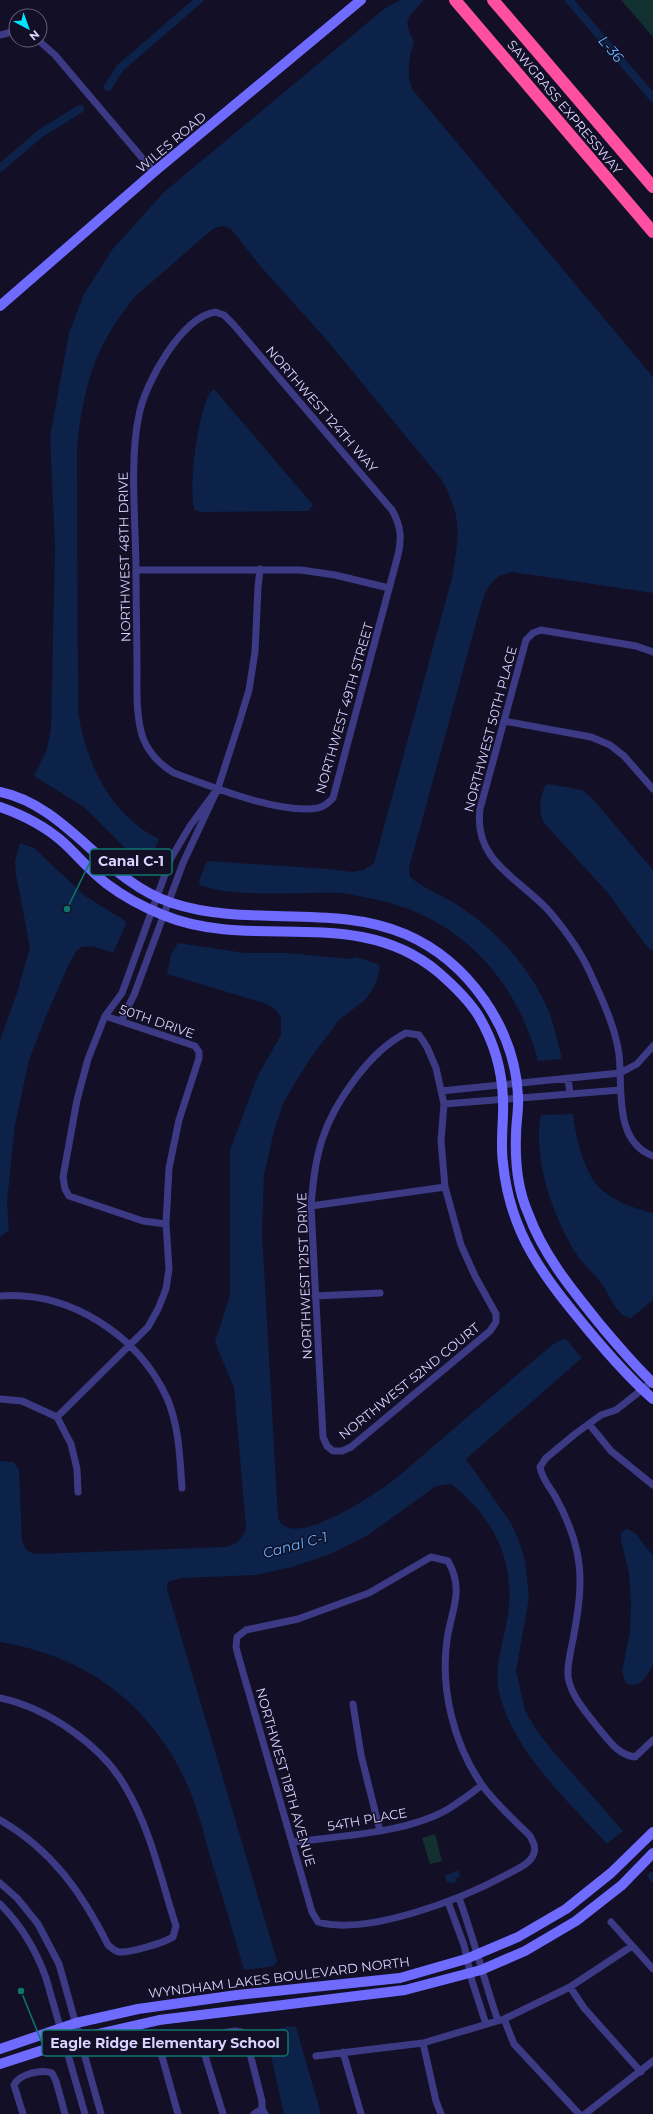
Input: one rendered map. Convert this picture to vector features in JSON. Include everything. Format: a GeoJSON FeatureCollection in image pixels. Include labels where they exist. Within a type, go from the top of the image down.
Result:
{"type":"FeatureCollection","features":[{"type":"Feature","properties":{"kind":"highway","name":"SAWGRASS EXPRESSWAY"},"geometry":{"type":"LineString","coordinates":[[455,0],[653,232]]}},
{"type":"Feature","properties":{"kind":"highway","name":"SAWGRASS EXPRESSWAY"},"geometry":{"type":"LineString","coordinates":[[492,0],[653,187]]}},
{"type":"Feature","properties":{"kind":"street","name":"WILES ROAD"},"geometry":{"type":"LineString","coordinates":[[0,306],[154,172],[361,0]]}},
{"type":"Feature","properties":{"kind":"street"},"geometry":{"type":"LineString","coordinates":[[47,48],[55,55],[154,172]]}},
{"type":"Feature","properties":{"kind":"street","name":"NORTHWEST 124TH WAY"},"geometry":{"type":"LineString","coordinates":[[215,312],[224,315],[233,324],[392,510],[398,520],[401,530]]}},
{"type":"Feature","properties":{"kind":"street","name":"NORTHWEST 48TH DRIVE"},"geometry":{"type":"LineString","coordinates":[[215,312],[206,314],[196,320],[164,357],[148,385],[139,414],[135,451],[138,713],[142,736],[162,766],[174,773],[218,788]]}},
{"type":"Feature","properties":{"kind":"street","name":"NORTHWEST 49TH STREET"},"geometry":{"type":"LineString","coordinates":[[218,788],[279,807],[317,808],[327,804],[333,798],[401,541],[401,530]]}},
{"type":"Feature","properties":{"kind":"street"},"geometry":{"type":"LineString","coordinates":[[121,1021],[134,995],[184,863],[218,788],[249,690],[256,652],[260,569]]}},
{"type":"Feature","properties":{"kind":"street"},"geometry":{"type":"LineString","coordinates":[[136,570],[301,570],[335,574],[389,588]]}},
{"type":"Feature","properties":{"kind":"street","name":"NORTHWEST 50TH PLACE"},"geometry":{"type":"LineString","coordinates":[[620,1073],[619,1054],[608,1013],[584,958],[550,912],[528,890],[493,860],[485,847],[480,834],[478,822],[480,809],[526,640],[532,632],[541,630],[636,646],[653,652]]}},
{"type":"Feature","properties":{"kind":"street"},"geometry":{"type":"LineString","coordinates":[[504,721],[591,737],[610,745],[624,756],[653,789]]}},
{"type":"Feature","properties":{"kind":"street"},"geometry":{"type":"LineString","coordinates":[[57,1417],[148,1327],[158,1309],[166,1289],[169,1269],[166,1224],[143,1221],[98,1207],[70,1196],[65,1189],[63,1177],[77,1100],[88,1059],[105,1016],[122,993],[151,909],[171,858],[190,826],[218,788]]}},
{"type":"Feature","properties":{"kind":"street"},"geometry":{"type":"LineString","coordinates":[[0,792],[30,804],[54,818],[114,871],[156,896],[170,902],[193,909],[233,915],[341,919],[365,922],[389,928],[408,935],[431,948],[456,967],[484,998],[498,1021],[505,1038],[517,1083],[518,1099],[516,1137],[518,1174],[527,1212],[544,1249],[585,1306],[630,1360],[653,1380],[616,1410],[601,1416],[589,1424],[546,1458],[540,1467],[541,1476],[554,1496],[566,1520],[577,1553],[580,1577],[579,1607],[568,1676],[574,1692],[586,1713],[624,1755],[635,1757],[653,1740]]}},
{"type":"Feature","properties":{"kind":"street"},"geometry":{"type":"LineString","coordinates":[[0,807],[17,813],[42,826],[64,843],[106,883],[124,895],[165,916],[207,926],[236,930],[339,933],[371,937],[413,953],[448,980],[462,994],[476,1013],[486,1030],[495,1053],[502,1085],[503,1100],[502,1161],[507,1191],[524,1240],[538,1267],[549,1283],[642,1390],[653,1400]]}},
{"type":"Feature","properties":{"kind":"street","name":"50TH DRIVE"},"geometry":{"type":"LineString","coordinates":[[105,1016],[183,1041],[195,1046],[199,1052],[199,1058],[179,1120],[168,1168],[166,1224]]}},
{"type":"Feature","properties":{"kind":"street","name":"NORTHWEST 121ST DRIVE"},"geometry":{"type":"LineString","coordinates":[[333,1451],[327,1446],[323,1437],[311,1206],[314,1170],[322,1138],[353,1083],[370,1060],[392,1039],[406,1033],[419,1035],[428,1047],[436,1068],[441,1091]]}},
{"type":"Feature","properties":{"kind":"street"},"geometry":{"type":"LineString","coordinates":[[311,1206],[445,1187],[441,1141],[444,1104],[441,1091],[620,1073],[637,1064],[653,1046]]}},
{"type":"Feature","properties":{"kind":"street"},"geometry":{"type":"LineString","coordinates":[[620,1073],[620,1090],[625,1128],[634,1143],[645,1153],[653,1156]]}},
{"type":"Feature","properties":{"kind":"street"},"geometry":{"type":"LineString","coordinates":[[568,1078],[570,1094]]}},
{"type":"Feature","properties":{"kind":"street"},"geometry":{"type":"LineString","coordinates":[[444,1104],[620,1090]]}},
{"type":"Feature","properties":{"kind":"street","name":"NORTHWEST 52ND COURT"},"geometry":{"type":"LineString","coordinates":[[333,1451],[342,1451],[351,1447],[490,1331],[496,1322],[496,1314],[475,1276],[461,1245],[445,1187]]}},
{"type":"Feature","properties":{"kind":"street"},"geometry":{"type":"LineString","coordinates":[[315,1296],[380,1293]]}},
{"type":"Feature","properties":{"kind":"street"},"geometry":{"type":"LineString","coordinates":[[0,1296],[32,1298],[53,1302],[71,1308],[92,1317],[131,1344],[151,1369],[167,1399],[175,1424],[182,1488]]}},
{"type":"Feature","properties":{"kind":"street"},"geometry":{"type":"LineString","coordinates":[[0,1399],[22,1401],[57,1417],[71,1444],[77,1469],[78,1492]]}},
{"type":"Feature","properties":{"kind":"street"},"geometry":{"type":"LineString","coordinates":[[589,1424],[611,1450],[653,1486]]}},
{"type":"Feature","properties":{"kind":"street","name":"NORTHWEST 118TH AVENUE"},"geometry":{"type":"LineString","coordinates":[[448,1902],[409,1914],[366,1922],[330,1925],[318,1922],[312,1912],[238,1655],[236,1647],[237,1637],[246,1630],[298,1619],[335,1607],[369,1593],[431,1557],[448,1561],[456,1582],[457,1598],[447,1640],[445,1677],[451,1716],[465,1753],[482,1785]]}},
{"type":"Feature","properties":{"kind":"street"},"geometry":{"type":"LineString","coordinates":[[0,1698],[46,1714],[73,1732],[101,1755],[126,1787],[145,1828],[176,1926],[173,1937],[164,1943],[120,1952],[108,1945],[77,1890],[56,1865],[28,1839],[0,1820]]}},
{"type":"Feature","properties":{"kind":"street"},"geometry":{"type":"LineString","coordinates":[[353,1704],[361,1755],[380,1831]]}},
{"type":"Feature","properties":{"kind":"street"},"geometry":{"type":"LineString","coordinates":[[482,1785],[530,1836],[535,1845],[534,1854],[526,1864],[459,1898],[448,1902],[464,1945],[466,1959],[486,2024]]}},
{"type":"Feature","properties":{"kind":"street","name":"54TH PLACE"},"geometry":{"type":"LineString","coordinates":[[293,1842],[380,1831],[416,1822],[449,1809],[482,1785]]}},
{"type":"Feature","properties":{"kind":"street","name":"WYNDHAM LAKES BOULEVARD NORTH"},"geometry":{"type":"LineString","coordinates":[[0,2048],[76,2023],[145,2008],[237,1995],[400,1978],[466,1959],[518,1936],[566,1909],[611,1874],[653,1832]]}},
{"type":"Feature","properties":{"kind":"street","name":"WYNDHAM LAKES BOULEVARD NORTH"},"geometry":{"type":"LineString","coordinates":[[0,2064],[80,2038],[159,2020],[405,1990],[481,1970],[525,1951],[576,1921],[622,1885],[653,1853]]}},
{"type":"Feature","properties":{"kind":"street"},"geometry":{"type":"LineString","coordinates":[[0,1883],[26,1908],[49,1942],[58,1964],[76,2023],[101,2114]]}},
{"type":"Feature","properties":{"kind":"street"},"geometry":{"type":"LineString","coordinates":[[459,1898],[478,1954],[481,1970],[501,2020],[514,2044],[579,2114]]}},
{"type":"Feature","properties":{"kind":"street"},"geometry":{"type":"LineString","coordinates":[[0,1904],[13,1918],[39,1957],[85,2114]]}},
{"type":"Feature","properties":{"kind":"street"},"geometry":{"type":"LineString","coordinates":[[611,1922],[653,1969]]}},
{"type":"Feature","properties":{"kind":"street"},"geometry":{"type":"LineString","coordinates":[[316,2056],[423,2043],[501,2020],[570,1988],[632,1946]]}},
{"type":"Feature","properties":{"kind":"street"},"geometry":{"type":"LineString","coordinates":[[570,1988],[584,2008],[640,2072]]}},
{"type":"Feature","properties":{"kind":"street"},"geometry":{"type":"LineString","coordinates":[[178,2114],[161,2053],[163,2046],[169,2042],[235,2031],[242,2032],[246,2038],[262,2101],[264,2112],[254,2114]]}},
{"type":"Feature","properties":{"kind":"street"},"geometry":{"type":"LineString","coordinates":[[199,2036],[223,2114]]}},
{"type":"Feature","properties":{"kind":"street"},"geometry":{"type":"LineString","coordinates":[[423,2043],[436,2101],[441,2114]]}},
{"type":"Feature","properties":{"kind":"street"},"geometry":{"type":"LineString","coordinates":[[344,2052],[361,2114]]}},
{"type":"Feature","properties":{"kind":"street"},"geometry":{"type":"LineString","coordinates":[[585,2114],[653,2061]]}},
{"type":"Feature","properties":{"kind":"street"},"geometry":{"type":"LineString","coordinates":[[23,2114],[14,2085],[16,2081],[20,2078],[46,2071],[52,2073],[56,2082],[65,2114]]}},
{"type":"Feature","properties":{"kind":"green space"},"geometry":{"type":"Polygon","coordinates":[[[621,0],[653,0],[653,37],[621,0]]]}},
{"type":"Feature","properties":{"kind":"green space"},"geometry":{"type":"Polygon","coordinates":[[[435,1834],[442,1861],[430,1864],[422,1838],[435,1834]]]}},
{"type":"Feature","properties":{"kind":"water"},"geometry":{"type":"Polygon","coordinates":[[[400,0],[424,0],[410,15],[407,23],[414,42],[409,66],[409,77],[412,89],[653,377],[653,593],[512,572],[500,576],[491,583],[481,605],[409,868],[410,877],[423,886],[452,901],[478,920],[514,955],[534,983],[549,1012],[562,1059],[538,1061],[528,1031],[516,1004],[500,979],[481,957],[460,938],[435,922],[408,909],[378,900],[342,893],[269,894],[231,892],[200,885],[199,881],[207,861],[352,872],[364,870],[374,863],[452,578],[457,539],[456,516],[448,492],[441,479],[325,338],[261,267],[231,229],[224,226],[214,228],[143,289],[120,316],[109,334],[92,370],[82,409],[79,429],[77,451],[78,712],[87,750],[103,786],[114,802],[127,816],[142,829],[159,839],[148,864],[129,852],[85,808],[34,776],[47,749],[51,728],[55,547],[50,437],[69,333],[84,294],[112,250],[164,192],[384,9],[400,0]]]}},
{"type":"Feature","properties":{"kind":"water"},"geometry":{"type":"Polygon","coordinates":[[[214,389],[313,505],[308,511],[200,512],[195,510],[192,486],[199,427],[209,396],[214,389]]]}},
{"type":"Feature","properties":{"kind":"water"},"geometry":{"type":"Polygon","coordinates":[[[549,784],[582,790],[591,797],[653,870],[653,950],[648,948],[608,893],[544,823],[540,809],[541,800],[545,786],[549,784]]]}},
{"type":"Feature","properties":{"kind":"water"},"geometry":{"type":"Polygon","coordinates":[[[20,843],[34,848],[85,896],[127,922],[113,953],[92,946],[82,947],[77,950],[70,962],[46,1016],[29,1060],[15,1125],[7,1201],[9,1230],[0,1237],[0,1040],[17,993],[30,947],[16,875],[15,861],[20,843]]]}},
{"type":"Feature","properties":{"kind":"water"},"geometry":{"type":"Polygon","coordinates":[[[178,943],[245,953],[287,953],[351,959],[356,957],[378,964],[380,967],[377,980],[371,992],[365,1000],[339,1020],[310,1059],[284,1102],[275,1127],[264,1175],[262,1233],[278,1518],[286,1527],[298,1529],[332,1518],[390,1483],[552,1345],[565,1338],[582,1358],[466,1459],[511,1523],[525,1560],[529,1598],[516,1671],[525,1710],[535,1728],[551,1749],[623,1831],[607,1844],[544,1775],[530,1757],[507,1717],[500,1696],[497,1677],[499,1658],[507,1621],[509,1600],[509,1581],[506,1562],[500,1545],[480,1512],[451,1484],[436,1486],[368,1535],[330,1554],[292,1567],[256,1575],[181,1578],[168,1582],[167,1589],[277,1961],[274,1966],[244,1970],[194,1801],[172,1756],[155,1730],[135,1708],[112,1688],[87,1672],[60,1659],[31,1649],[0,1642],[0,1461],[13,1462],[19,1469],[22,1539],[26,1549],[36,1554],[225,1547],[233,1545],[238,1541],[246,1528],[234,1388],[215,1342],[230,1295],[230,1150],[258,1075],[281,1035],[281,1017],[275,1009],[267,1004],[167,974],[171,955],[178,943]]]}},
{"type":"Feature","properties":{"kind":"water"},"geometry":{"type":"Polygon","coordinates":[[[573,1114],[580,1150],[587,1169],[596,1184],[607,1194],[622,1203],[653,1213],[653,1300],[631,1318],[626,1317],[618,1311],[601,1282],[575,1252],[559,1221],[546,1186],[539,1149],[541,1115],[573,1114]]]}},
{"type":"Feature","properties":{"kind":"water"},"geometry":{"type":"Polygon","coordinates":[[[627,1529],[635,1533],[653,1556],[653,1665],[642,1681],[636,1685],[626,1683],[622,1672],[630,1632],[631,1603],[629,1573],[621,1540],[621,1532],[627,1529]]]}},
{"type":"Feature","properties":{"kind":"water"},"geometry":{"type":"Polygon","coordinates":[[[458,1870],[460,1877],[456,1878],[457,1882],[451,1884],[450,1882],[447,1882],[445,1876],[458,1870]]]}},
{"type":"Feature","properties":{"kind":"water"},"geometry":{"type":"Polygon","coordinates":[[[288,2026],[296,2027],[321,2114],[284,2114],[269,2047],[262,2034],[288,2026]]]}},
{"type":"Feature","properties":{"kind":"waterway"},"geometry":{"type":"LineString","coordinates":[[108,87],[120,68],[199,0]]}},
{"type":"Feature","properties":{"kind":"waterway","name":"L-36"},"geometry":{"type":"LineString","coordinates":[[569,0],[653,98]]}},
{"type":"Feature","properties":{"kind":"waterway"},"geometry":{"type":"LineString","coordinates":[[0,168],[41,133],[80,109]]}},
{"type":"Feature","properties":{"kind":"place","name":"Canal C-1"},"geometry":{"type":"Point","coordinates":[67,909]}},
{"type":"Feature","properties":{"kind":"place","name":"Eagle Ridge Elementary School"},"geometry":{"type":"Point","coordinates":[21,1991]}}]}
